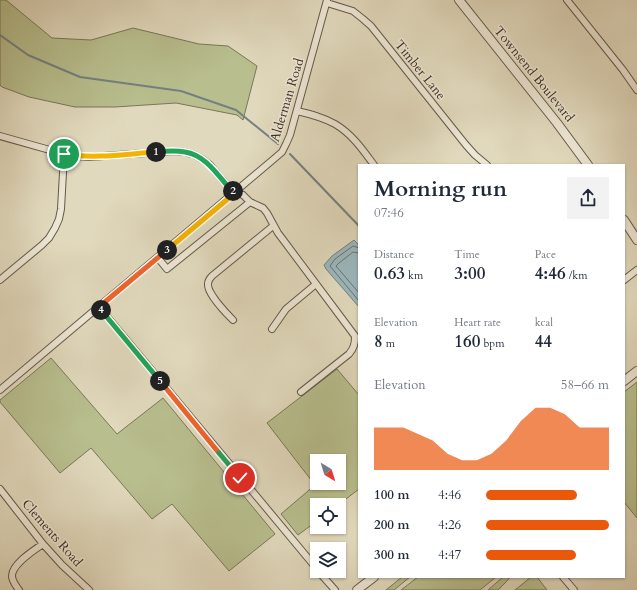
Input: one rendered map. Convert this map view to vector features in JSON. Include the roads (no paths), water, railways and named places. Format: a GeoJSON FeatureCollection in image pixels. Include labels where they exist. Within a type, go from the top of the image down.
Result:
{"type":"FeatureCollection","features":[{"type":"Feature","properties":{"kind":"street","name":"Townsend Boulevard"},"geometry":{"type":"LineString","coordinates":[[459,0],[557,123],[587,164]]}},
{"type":"Feature","properties":{"kind":"street"},"geometry":{"type":"LineString","coordinates":[[567,0],[623,70],[637,90]]}},
{"type":"Feature","properties":{"kind":"street","name":"Alderman Road"},"geometry":{"type":"LineString","coordinates":[[0,390],[282,152],[297,111],[327,2]]}},
{"type":"Feature","properties":{"kind":"street","name":"Timber Lane"},"geometry":{"type":"LineString","coordinates":[[327,2],[352,12],[371,26],[466,145],[486,164]]}},
{"type":"Feature","properties":{"kind":"street"},"geometry":{"type":"LineString","coordinates":[[297,111],[319,117],[334,124],[354,140],[373,164]]}},
{"type":"Feature","properties":{"kind":"street"},"geometry":{"type":"LineString","coordinates":[[0,136],[75,156],[90,157],[174,151],[195,154],[210,165],[230,189],[243,195],[248,200],[263,208],[278,233],[355,336],[355,343],[349,354],[301,392]]}},
{"type":"Feature","properties":{"kind":"street"},"geometry":{"type":"LineString","coordinates":[[0,280],[42,245],[49,238],[55,228],[61,209],[64,154]]}},
{"type":"Feature","properties":{"kind":"street"},"geometry":{"type":"LineString","coordinates":[[158,258],[167,268],[248,200]]}},
{"type":"Feature","properties":{"kind":"street"},"geometry":{"type":"LineString","coordinates":[[625,222],[637,240]]}},
{"type":"Feature","properties":{"kind":"street"},"geometry":{"type":"LineString","coordinates":[[233,320],[209,292],[207,285],[208,280],[273,226]]}},
{"type":"Feature","properties":{"kind":"street"},"geometry":{"type":"LineString","coordinates":[[625,279],[637,270]]}},
{"type":"Feature","properties":{"kind":"street"},"geometry":{"type":"LineString","coordinates":[[272,329],[286,309],[316,284]]}},
{"type":"Feature","properties":{"kind":"street"},"geometry":{"type":"LineString","coordinates":[[99,307],[310,560]]}},
{"type":"Feature","properties":{"kind":"street"},"geometry":{"type":"LineString","coordinates":[[625,380],[637,371]]}},
{"type":"Feature","properties":{"kind":"street","name":"Clements Road"},"geometry":{"type":"LineString","coordinates":[[0,489],[42,544],[89,590]]}},
{"type":"Feature","properties":{"kind":"street"},"geometry":{"type":"LineString","coordinates":[[19,590],[12,576],[14,570],[18,563],[42,544]]}},
{"type":"Feature","properties":{"kind":"street"},"geometry":{"type":"LineString","coordinates":[[325,578],[335,590]]}},
{"type":"Feature","properties":{"kind":"street"},"geometry":{"type":"LineString","coordinates":[[357,590],[373,578]]}},
{"type":"Feature","properties":{"kind":"street"},"geometry":{"type":"LineString","coordinates":[[564,578],[574,590]]}},
{"type":"Feature","properties":{"kind":"water"},"geometry":{"type":"Polygon","coordinates":[[[354,240],[358,244],[358,306],[326,269],[324,265],[332,256],[354,240]]]}},
{"type":"Feature","properties":{"kind":"waterway"},"geometry":{"type":"LineString","coordinates":[[0,35],[28,55],[80,77],[181,91],[236,110],[278,144]]}},
{"type":"Feature","properties":{"kind":"waterway"},"geometry":{"type":"LineString","coordinates":[[290,154],[358,225]]}}]}
